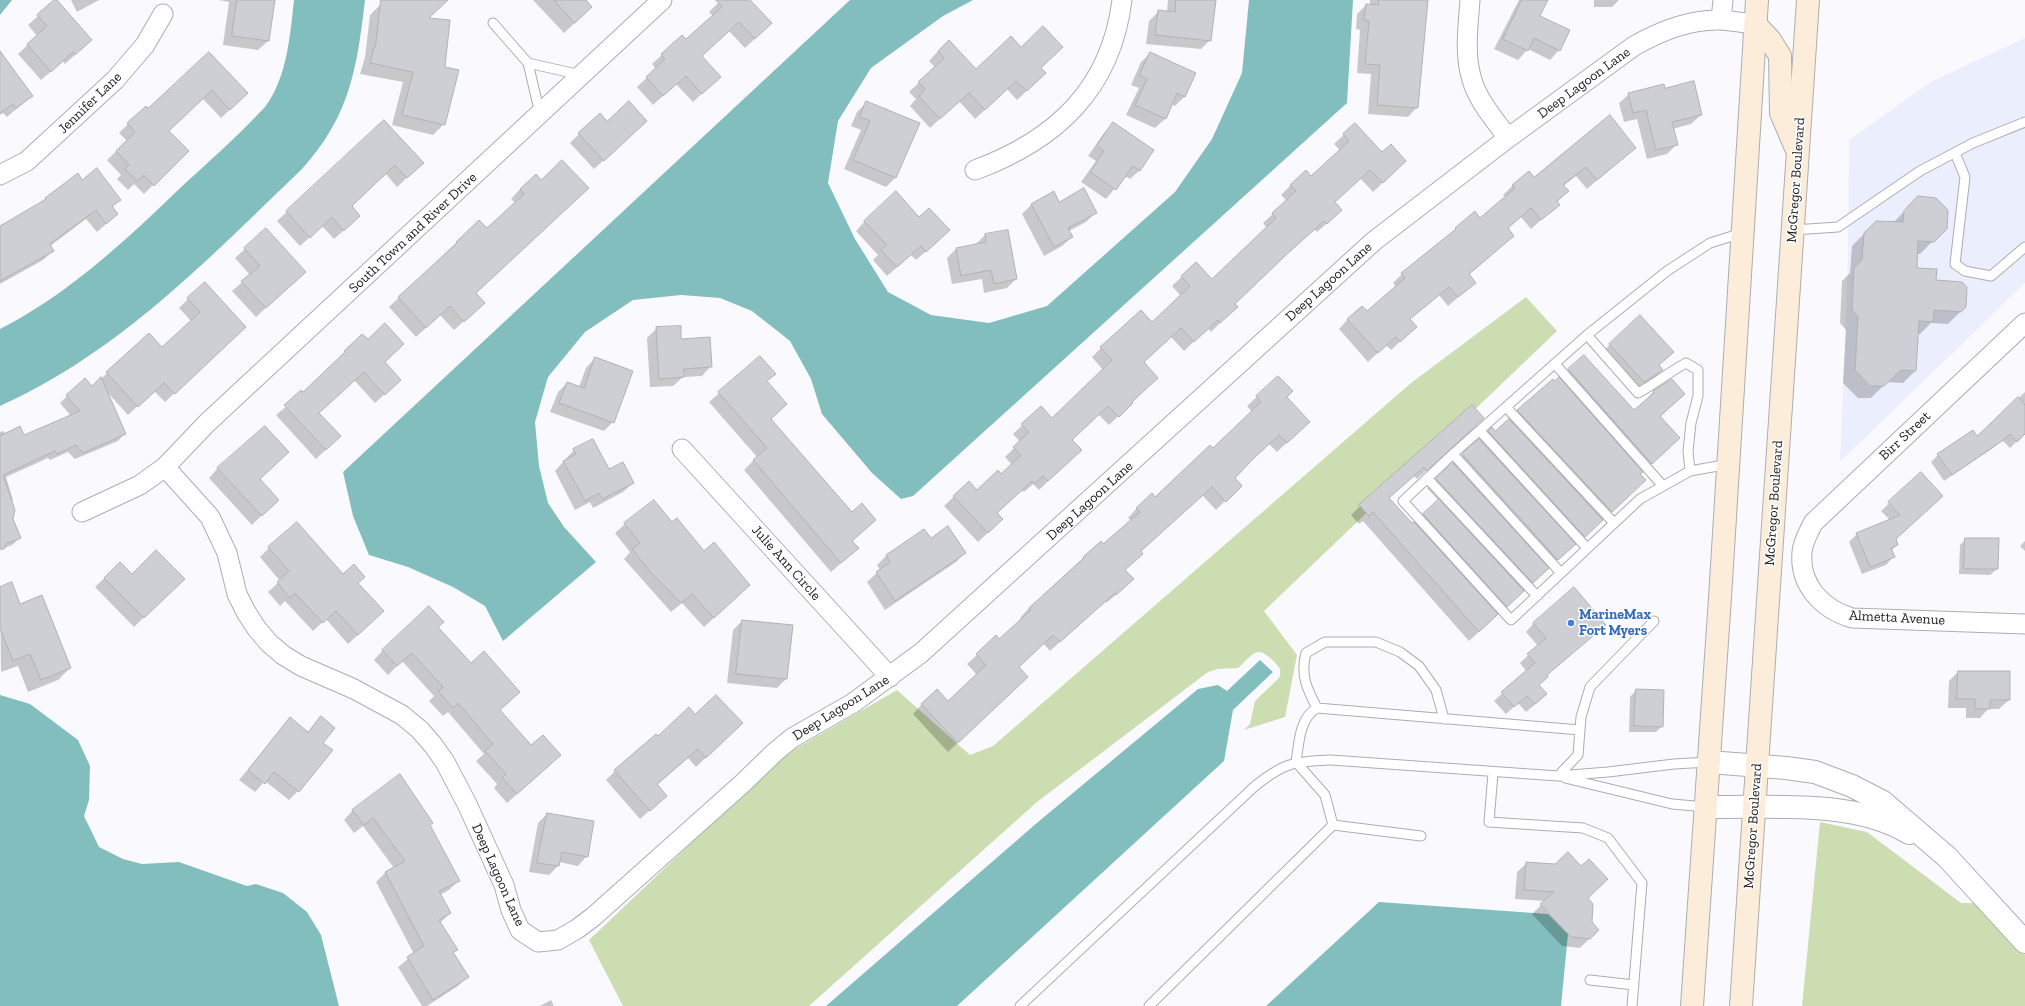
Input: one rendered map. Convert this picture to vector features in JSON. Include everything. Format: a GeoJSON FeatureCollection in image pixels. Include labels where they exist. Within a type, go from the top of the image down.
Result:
{"type":"FeatureCollection","features":[{"type":"Feature","properties":{"kind":"main road"},"geometry":{"type":"LineString","coordinates":[[1692,1006],[1744,232],[1757,0]]}},
{"type":"Feature","properties":{"kind":"main road","name":"McGregor Boulevard"},"geometry":{"type":"LineString","coordinates":[[1741,1006],[1808,0]]}},
{"type":"Feature","properties":{"kind":"main road"},"geometry":{"type":"LineString","coordinates":[[1755,24],[1770,40],[1780,56],[1781,113],[1798,153]]}},
{"type":"Feature","properties":{"kind":"street","name":"South Town and River Drive"},"geometry":{"type":"LineString","coordinates":[[165,467],[207,423],[662,0]]}},
{"type":"Feature","properties":{"kind":"street"},"geometry":{"type":"LineString","coordinates":[[975,170],[1014,154],[1046,134],[1077,106],[1090,87],[1108,53],[1116,30],[1122,0]]}},
{"type":"Feature","properties":{"kind":"street"},"geometry":{"type":"LineString","coordinates":[[1470,0],[1467,59],[1472,81],[1480,98],[1508,138]]}},
{"type":"Feature","properties":{"kind":"street"},"geometry":{"type":"LineString","coordinates":[[1720,20],[1723,0]]}},
{"type":"Feature","properties":{"kind":"street","name":"Jennifer Lane"},"geometry":{"type":"LineString","coordinates":[[0,175],[27,161],[115,80],[145,45],[163,14]]}},
{"type":"Feature","properties":{"kind":"street","name":"Deep Lagoon Lane"},"geometry":{"type":"LineString","coordinates":[[165,467],[210,517],[227,553],[238,594],[246,612],[257,630],[283,655],[301,666],[354,689],[402,715],[420,730],[445,762],[467,804],[504,886],[511,910],[520,930],[538,942],[558,940],[577,929],[634,882],[792,738],[853,703],[921,653],[1374,241],[1508,138],[1634,46],[1655,34],[1697,22],[1720,20],[1755,24]]}},
{"type":"Feature","properties":{"kind":"street","name":"Birr Street"},"geometry":{"type":"LineString","coordinates":[[1802,559],[1805,539],[1813,523],[2025,323]]}},
{"type":"Feature","properties":{"kind":"street","name":"Julie Ann Circle"},"geometry":{"type":"LineString","coordinates":[[682,449],[890,677]]}},
{"type":"Feature","properties":{"kind":"street"},"geometry":{"type":"LineString","coordinates":[[82,512],[140,485],[165,467]]}},
{"type":"Feature","properties":{"kind":"street","name":"Almetta Avenue"},"geometry":{"type":"LineString","coordinates":[[1802,559],[1802,567],[1808,585],[1822,602],[1836,613],[1852,618],[2025,624]]}},
{"type":"Feature","properties":{"kind":"street"},"geometry":{"type":"LineString","coordinates":[[1709,762],[1815,772],[1852,786],[1883,802],[1947,857],[2025,942]]}},
{"type":"Feature","properties":{"kind":"street"},"geometry":{"type":"LineString","coordinates":[[1706,807],[1802,807],[1837,811],[1868,817],[1897,826],[1947,857]]}},
{"type":"Feature","properties":{"kind":"lane"},"geometry":{"type":"LineString","coordinates":[[493,23],[528,63],[540,114]]}},
{"type":"Feature","properties":{"kind":"lane"},"geometry":{"type":"LineString","coordinates":[[528,63],[582,75]]}},
{"type":"Feature","properties":{"kind":"lane"},"geometry":{"type":"LineString","coordinates":[[1793,230],[1838,227],[1920,171],[1973,143],[2025,122]]}},
{"type":"Feature","properties":{"kind":"lane"},"geometry":{"type":"LineString","coordinates":[[1955,153],[1965,177],[1955,264],[1965,271],[1991,276],[2025,247]]}},
{"type":"Feature","properties":{"kind":"lane"},"geometry":{"type":"LineString","coordinates":[[1729,464],[1690,471],[1640,499],[1511,620],[1403,501],[1453,454],[1587,335],[1667,271],[1710,243],[1744,232]]}},
{"type":"Feature","properties":{"kind":"lane"},"geometry":{"type":"LineString","coordinates":[[1587,335],[1638,393],[1657,383],[1673,370],[1686,363],[1698,370],[1698,396],[1688,451],[1690,471]]}},
{"type":"Feature","properties":{"kind":"lane"},"geometry":{"type":"LineString","coordinates":[[1555,364],[1663,486]]}},
{"type":"Feature","properties":{"kind":"lane"},"geometry":{"type":"LineString","coordinates":[[1506,407],[1614,523]]}},
{"type":"Feature","properties":{"kind":"lane"},"geometry":{"type":"LineString","coordinates":[[1480,431],[1587,548]]}},
{"type":"Feature","properties":{"kind":"lane"},"geometry":{"type":"LineString","coordinates":[[1453,454],[1562,573]]}},
{"type":"Feature","properties":{"kind":"lane"},"geometry":{"type":"LineString","coordinates":[[1427,478],[1537,596]]}},
{"type":"Feature","properties":{"kind":"lane"},"geometry":{"type":"LineString","coordinates":[[1558,776],[1578,755],[1581,717],[1590,687],[1654,622]]}},
{"type":"Feature","properties":{"kind":"lane"},"geometry":{"type":"LineString","coordinates":[[1316,708],[1307,689],[1302,666],[1306,653],[1325,642],[1376,642],[1400,652],[1419,666],[1436,690],[1444,719]]}},
{"type":"Feature","properties":{"kind":"lane"},"geometry":{"type":"LineString","coordinates":[[1296,762],[1303,724],[1309,712],[1316,708],[1580,730]]}},
{"type":"Feature","properties":{"kind":"lane"},"geometry":{"type":"LineString","coordinates":[[1020,1006],[1255,786],[1276,770],[1296,762],[1331,760],[1493,773],[1558,776],[1674,764],[1709,762]]}},
{"type":"Feature","properties":{"kind":"lane"},"geometry":{"type":"LineString","coordinates":[[1296,762],[1325,795],[1333,825]]}},
{"type":"Feature","properties":{"kind":"lane"},"geometry":{"type":"LineString","coordinates":[[1493,773],[1489,822],[1583,828],[1601,835],[1608,838],[1642,883],[1632,1006]]}},
{"type":"Feature","properties":{"kind":"lane"},"geometry":{"type":"LineString","coordinates":[[1558,776],[1672,804],[1706,807]]}},
{"type":"Feature","properties":{"kind":"lane"},"geometry":{"type":"LineString","coordinates":[[1333,825],[1421,836]]}},
{"type":"Feature","properties":{"kind":"lane"},"geometry":{"type":"LineString","coordinates":[[1149,1006],[1333,825]]}},
{"type":"Feature","properties":{"kind":"lane"},"geometry":{"type":"LineString","coordinates":[[1590,980],[1634,984]]}},
{"type":"Feature","properties":{"kind":"shaded area"},"geometry":{"type":"Polygon","coordinates":[[[2025,38],[2025,283],[1840,462],[1848,259],[1849,140],[1932,81],[2025,38]]]}},
{"type":"Feature","properties":{"kind":"green space"},"geometry":{"type":"Polygon","coordinates":[[[1526,297],[1557,331],[1264,611],[1297,655],[1285,717],[1244,730],[1250,724],[1255,701],[1279,678],[1280,675],[1280,669],[1264,653],[1258,652],[1253,654],[1238,668],[1218,669],[1208,672],[1037,802],[809,1006],[623,1006],[589,940],[783,756],[897,690],[970,755],[993,746],[1411,383],[1526,297]]]}},
{"type":"Feature","properties":{"kind":"green space"},"geometry":{"type":"Polygon","coordinates":[[[1820,822],[1867,832],[1961,903],[1977,903],[2025,955],[2025,1006],[1802,1006],[1820,822]]]}},
{"type":"Feature","properties":{"kind":"water"},"geometry":{"type":"Polygon","coordinates":[[[0,0],[12,0],[0,15],[0,0]]]}},
{"type":"Feature","properties":{"kind":"water"},"geometry":{"type":"Polygon","coordinates":[[[294,0],[365,0],[359,48],[348,90],[341,110],[331,130],[318,149],[302,169],[197,269],[124,331],[85,359],[44,384],[0,406],[0,329],[25,315],[71,284],[115,249],[232,140],[265,107],[272,96],[283,70],[289,42],[294,0]]]}},
{"type":"Feature","properties":{"kind":"water"},"geometry":{"type":"Polygon","coordinates":[[[850,0],[973,0],[943,16],[871,68],[838,121],[828,183],[855,239],[888,292],[931,315],[989,323],[1047,306],[1175,192],[1212,139],[1242,73],[1249,0],[1353,0],[1347,103],[913,496],[901,499],[872,473],[822,414],[811,379],[790,341],[752,311],[720,298],[681,295],[633,300],[585,332],[548,377],[535,422],[539,466],[548,503],[564,527],[596,562],[503,641],[485,606],[453,587],[408,567],[369,555],[353,516],[343,472],[850,0]]]}},
{"type":"Feature","properties":{"kind":"water"},"geometry":{"type":"Polygon","coordinates":[[[1260,660],[1273,672],[1233,710],[1224,761],[957,1006],[826,1006],[1038,822],[1198,689],[1218,685],[1227,691],[1260,660]]]}},
{"type":"Feature","properties":{"kind":"water"},"geometry":{"type":"Polygon","coordinates":[[[0,695],[30,704],[78,740],[90,766],[89,800],[84,816],[99,847],[123,859],[142,864],[179,862],[247,886],[256,884],[283,893],[307,912],[321,935],[339,1006],[0,1006],[0,695]]]}},
{"type":"Feature","properties":{"kind":"water"},"geometry":{"type":"Polygon","coordinates":[[[1379,902],[1548,914],[1568,934],[1561,1006],[1266,1006],[1379,902]]]}},
{"type":"Feature","properties":{"kind":"building"},"geometry":{"type":"Polygon","coordinates":[[[54,0],[57,0],[92,40],[75,55],[73,52],[51,72],[27,44],[47,26],[37,15],[54,0]]]}},
{"type":"Feature","properties":{"kind":"building"},"geometry":{"type":"Polygon","coordinates":[[[237,0],[275,0],[269,41],[232,36],[237,0]]]}},
{"type":"Feature","properties":{"kind":"building"},"geometry":{"type":"Polygon","coordinates":[[[381,0],[448,0],[429,18],[450,20],[445,67],[459,70],[445,125],[402,115],[413,72],[370,63],[375,47],[381,0]]]}},
{"type":"Feature","properties":{"kind":"building"},"geometry":{"type":"Polygon","coordinates":[[[554,0],[586,0],[592,7],[575,23],[554,0]]]}},
{"type":"Feature","properties":{"kind":"building"},"geometry":{"type":"Polygon","coordinates":[[[716,0],[750,0],[772,23],[755,39],[739,22],[702,56],[721,77],[702,94],[686,76],[663,96],[646,77],[665,59],[661,54],[682,35],[686,39],[722,7],[716,0]]]}},
{"type":"Feature","properties":{"kind":"building"},"geometry":{"type":"Polygon","coordinates":[[[1176,0],[1216,0],[1211,41],[1155,35],[1158,10],[1175,12],[1176,0]]]}},
{"type":"Feature","properties":{"kind":"building"},"geometry":{"type":"Polygon","coordinates":[[[1379,0],[1428,0],[1418,108],[1377,105],[1380,65],[1365,64],[1369,21],[1364,20],[1366,4],[1378,5],[1379,0]]]}},
{"type":"Feature","properties":{"kind":"building"},"geometry":{"type":"Polygon","coordinates":[[[1522,0],[1548,0],[1540,16],[1570,30],[1560,51],[1534,38],[1528,51],[1503,39],[1522,0]]]}},
{"type":"Feature","properties":{"kind":"building"},"geometry":{"type":"Polygon","coordinates":[[[1043,26],[1063,47],[1041,68],[1046,73],[1027,91],[1016,81],[985,110],[969,93],[940,119],[919,96],[925,89],[918,82],[944,58],[938,51],[949,40],[976,69],[1011,36],[1021,47],[1043,26]]]}},
{"type":"Feature","properties":{"kind":"building"},"geometry":{"type":"Polygon","coordinates":[[[0,51],[33,96],[16,108],[13,104],[0,113],[0,51]]]}},
{"type":"Feature","properties":{"kind":"building"},"geometry":{"type":"Polygon","coordinates":[[[209,52],[248,93],[230,110],[212,90],[169,131],[189,151],[154,186],[144,175],[137,181],[125,169],[129,165],[116,151],[135,132],[127,123],[146,106],[148,108],[209,52]]]}},
{"type":"Feature","properties":{"kind":"building"},"geometry":{"type":"Polygon","coordinates":[[[1150,52],[1196,73],[1185,97],[1177,93],[1166,119],[1135,105],[1147,79],[1140,75],[1150,52]]]}},
{"type":"Feature","properties":{"kind":"building"},"geometry":{"type":"Polygon","coordinates":[[[1694,81],[1702,115],[1672,122],[1678,145],[1656,150],[1646,110],[1633,113],[1628,93],[1664,84],[1665,88],[1694,81]]]}},
{"type":"Feature","properties":{"kind":"building"},"geometry":{"type":"Polygon","coordinates":[[[629,101],[647,121],[604,161],[578,133],[600,113],[607,121],[629,101]]]}},
{"type":"Feature","properties":{"kind":"building"},"geometry":{"type":"Polygon","coordinates":[[[866,101],[920,123],[896,178],[853,160],[870,121],[860,117],[866,101]]]}},
{"type":"Feature","properties":{"kind":"building"},"geometry":{"type":"Polygon","coordinates":[[[1610,115],[1636,148],[1597,180],[1586,167],[1563,185],[1569,191],[1557,201],[1560,205],[1541,220],[1531,208],[1508,228],[1514,236],[1469,274],[1476,283],[1458,297],[1449,287],[1410,319],[1417,327],[1400,342],[1396,337],[1378,353],[1347,319],[1362,306],[1367,311],[1405,278],[1401,273],[1456,229],[1455,228],[1475,211],[1480,218],[1515,188],[1512,185],[1529,171],[1534,177],[1610,115]]]}},
{"type":"Feature","properties":{"kind":"building"},"geometry":{"type":"Polygon","coordinates":[[[384,120],[424,163],[407,178],[395,165],[352,206],[360,216],[344,231],[332,217],[310,238],[286,211],[384,120]]]}},
{"type":"Feature","properties":{"kind":"building"},"geometry":{"type":"Polygon","coordinates":[[[1113,122],[1154,150],[1140,171],[1133,166],[1116,190],[1090,172],[1104,151],[1097,146],[1113,122]]]}},
{"type":"Feature","properties":{"kind":"building"},"geometry":{"type":"Polygon","coordinates":[[[1355,123],[1382,152],[1391,144],[1406,161],[1383,183],[1370,170],[1335,202],[1342,210],[1327,224],[1324,221],[1286,255],[1235,304],[1238,307],[1220,323],[1218,320],[1194,342],[1181,328],[1144,362],[1158,378],[1132,402],[1133,403],[1119,417],[1108,406],[1072,440],[1082,450],[1048,481],[1043,476],[1034,484],[1032,481],[997,513],[1003,519],[988,533],[953,496],[969,481],[977,490],[998,470],[1001,474],[1021,455],[1013,447],[1029,432],[1021,424],[1041,406],[1052,418],[1112,360],[1100,347],[1141,310],[1152,322],[1190,286],[1181,276],[1196,262],[1212,279],[1276,218],[1272,213],[1296,191],[1290,185],[1306,170],[1311,176],[1349,141],[1343,134],[1355,123]]]}},
{"type":"Feature","properties":{"kind":"building"},"geometry":{"type":"Polygon","coordinates":[[[562,160],[589,188],[476,293],[485,303],[464,322],[450,306],[426,328],[398,297],[457,243],[456,242],[479,220],[487,228],[524,194],[520,189],[536,174],[541,180],[562,160]]]}},
{"type":"Feature","properties":{"kind":"building"},"geometry":{"type":"Polygon","coordinates":[[[97,168],[121,200],[112,206],[118,214],[106,224],[96,210],[50,244],[54,251],[0,281],[0,226],[46,199],[45,198],[78,173],[82,180],[97,168]]]}},
{"type":"Feature","properties":{"kind":"building"},"geometry":{"type":"Polygon","coordinates":[[[1084,188],[1097,213],[1068,228],[1073,237],[1054,247],[1031,204],[1054,191],[1059,202],[1084,188]]]}},
{"type":"Feature","properties":{"kind":"building"},"geometry":{"type":"Polygon","coordinates":[[[896,191],[919,217],[929,208],[950,230],[926,252],[921,246],[897,267],[881,250],[887,245],[864,221],[896,191]]]}},
{"type":"Feature","properties":{"kind":"building"},"geometry":{"type":"Polygon","coordinates":[[[1918,196],[1936,198],[1948,210],[1947,229],[1934,242],[1918,241],[1917,268],[1937,269],[1936,280],[1962,282],[1967,287],[1966,307],[1961,312],[1934,310],[1933,322],[1919,321],[1916,371],[1901,370],[1884,386],[1870,386],[1855,370],[1858,317],[1852,310],[1854,268],[1862,260],[1864,233],[1876,221],[1903,222],[1904,211],[1918,196]]]}},
{"type":"Feature","properties":{"kind":"building"},"geometry":{"type":"Polygon","coordinates":[[[266,228],[306,272],[266,308],[241,281],[260,266],[244,248],[266,228]]]}},
{"type":"Feature","properties":{"kind":"building"},"geometry":{"type":"Polygon","coordinates":[[[1008,230],[1017,279],[994,284],[991,270],[961,276],[956,248],[986,242],[985,234],[1008,230]]]}},
{"type":"Feature","properties":{"kind":"building"},"geometry":{"type":"Polygon","coordinates":[[[205,282],[246,327],[175,394],[164,383],[138,407],[106,372],[149,333],[162,347],[200,312],[187,298],[205,282]]]}},
{"type":"Feature","properties":{"kind":"building"},"geometry":{"type":"Polygon","coordinates":[[[1640,315],[1674,352],[1659,365],[1663,370],[1644,382],[1609,344],[1640,315]]]}},
{"type":"Feature","properties":{"kind":"building"},"geometry":{"type":"Polygon","coordinates":[[[385,323],[404,344],[385,362],[401,380],[385,395],[364,372],[319,413],[341,436],[326,450],[284,405],[301,390],[303,392],[362,334],[368,339],[385,323]]]}},
{"type":"Feature","properties":{"kind":"building"},"geometry":{"type":"Polygon","coordinates":[[[681,326],[681,339],[710,337],[712,367],[684,369],[684,377],[659,379],[656,327],[681,326]]]}},
{"type":"Feature","properties":{"kind":"building"},"geometry":{"type":"Polygon","coordinates":[[[1584,355],[1634,410],[1654,393],[1653,391],[1672,379],[1685,394],[1660,416],[1680,438],[1652,464],[1568,369],[1584,355]]]}},
{"type":"Feature","properties":{"kind":"building"},"geometry":{"type":"Polygon","coordinates":[[[760,356],[776,374],[767,381],[787,404],[771,419],[852,512],[862,503],[876,520],[852,541],[859,548],[841,563],[753,460],[767,448],[718,392],[760,356]]]}},
{"type":"Feature","properties":{"kind":"building"},"geometry":{"type":"Polygon","coordinates":[[[595,357],[633,371],[614,423],[559,403],[567,382],[584,388],[595,357]]]}},
{"type":"Feature","properties":{"kind":"building"},"geometry":{"type":"Polygon","coordinates":[[[1278,376],[1293,391],[1287,397],[1310,422],[1287,443],[1279,435],[1253,459],[1235,478],[1242,486],[1226,502],[1212,487],[1141,551],[1143,554],[1125,570],[1134,579],[1116,595],[1115,593],[1060,642],[1053,635],[1019,667],[1028,677],[958,743],[921,704],[937,689],[948,701],[986,665],[976,654],[996,635],[999,639],[1031,610],[1029,608],[1084,558],[1083,557],[1101,541],[1103,544],[1140,512],[1136,508],[1152,493],[1155,497],[1210,445],[1213,448],[1261,402],[1256,396],[1278,376]]]}},
{"type":"Feature","properties":{"kind":"building"},"geometry":{"type":"Polygon","coordinates":[[[101,377],[126,434],[83,453],[76,445],[57,454],[55,451],[3,475],[15,510],[13,519],[21,538],[6,544],[4,549],[0,549],[0,436],[20,426],[24,435],[80,411],[66,395],[85,378],[92,386],[101,377]]]}},
{"type":"Feature","properties":{"kind":"building"},"geometry":{"type":"Polygon","coordinates":[[[1559,377],[1643,472],[1640,474],[1646,480],[1612,512],[1517,410],[1553,379],[1555,381],[1559,377]]]}},
{"type":"Feature","properties":{"kind":"building"},"geometry":{"type":"Polygon","coordinates":[[[2018,397],[2025,405],[2025,434],[2017,442],[2010,434],[1952,475],[1937,454],[1973,430],[1977,436],[2018,397]]]}},
{"type":"Feature","properties":{"kind":"building"},"geometry":{"type":"Polygon","coordinates":[[[1472,405],[1484,418],[1427,471],[1424,467],[1389,498],[1412,523],[1414,522],[1498,614],[1479,632],[1373,512],[1369,516],[1359,505],[1472,405]]]}},
{"type":"Feature","properties":{"kind":"building"},"geometry":{"type":"Polygon","coordinates":[[[1509,419],[1603,520],[1585,537],[1488,431],[1492,427],[1495,431],[1509,419]]]}},
{"type":"Feature","properties":{"kind":"building"},"geometry":{"type":"Polygon","coordinates":[[[265,426],[289,452],[260,479],[279,500],[262,516],[217,468],[265,426]]]}},
{"type":"Feature","properties":{"kind":"building"},"geometry":{"type":"Polygon","coordinates":[[[593,439],[609,469],[623,462],[634,483],[602,499],[599,493],[585,501],[563,461],[576,454],[573,449],[593,439]]]}},
{"type":"Feature","properties":{"kind":"building"},"geometry":{"type":"Polygon","coordinates":[[[1479,439],[1576,544],[1558,560],[1462,454],[1479,439]]]}},
{"type":"Feature","properties":{"kind":"building"},"geometry":{"type":"Polygon","coordinates":[[[1453,463],[1549,568],[1533,583],[1436,479],[1453,463]]]}},
{"type":"Feature","properties":{"kind":"building"},"geometry":{"type":"Polygon","coordinates":[[[1921,472],[1943,496],[1896,539],[1898,545],[1891,548],[1895,557],[1870,567],[1856,533],[1900,515],[1888,502],[1921,472]]]}},
{"type":"Feature","properties":{"kind":"building"},"geometry":{"type":"Polygon","coordinates":[[[1439,499],[1524,591],[1507,607],[1423,514],[1439,499]]]}},
{"type":"Feature","properties":{"kind":"building"},"geometry":{"type":"Polygon","coordinates":[[[654,500],[672,522],[677,518],[704,551],[714,542],[750,585],[714,618],[692,594],[681,603],[648,569],[632,549],[640,543],[624,523],[654,500]]]}},
{"type":"Feature","properties":{"kind":"building"},"geometry":{"type":"Polygon","coordinates":[[[297,522],[343,574],[354,564],[365,577],[358,583],[384,611],[358,635],[336,611],[323,623],[295,593],[290,598],[277,582],[289,571],[268,547],[297,522]]]}},
{"type":"Feature","properties":{"kind":"building"},"geometry":{"type":"Polygon","coordinates":[[[948,526],[966,553],[895,601],[876,572],[890,562],[886,555],[924,529],[931,538],[948,526]]]}},
{"type":"Feature","properties":{"kind":"building"},"geometry":{"type":"Polygon","coordinates":[[[1965,538],[1999,538],[1998,569],[1964,569],[1965,538]]]}},
{"type":"Feature","properties":{"kind":"building"},"geometry":{"type":"Polygon","coordinates":[[[156,550],[185,579],[144,618],[104,578],[120,562],[132,574],[156,550]]]}},
{"type":"Feature","properties":{"kind":"building"},"geometry":{"type":"Polygon","coordinates":[[[12,582],[20,604],[42,595],[71,668],[41,680],[30,654],[13,661],[0,628],[0,587],[12,582]]]}},
{"type":"Feature","properties":{"kind":"building"},"geometry":{"type":"Polygon","coordinates":[[[1574,587],[1606,625],[1547,675],[1548,677],[1539,685],[1547,694],[1535,704],[1527,696],[1514,707],[1501,692],[1535,663],[1527,654],[1546,638],[1533,623],[1574,587]]]}},
{"type":"Feature","properties":{"kind":"building"},"geometry":{"type":"Polygon","coordinates":[[[429,606],[444,622],[438,627],[471,663],[484,651],[520,692],[500,710],[531,745],[543,735],[561,755],[517,794],[502,778],[506,774],[485,751],[493,744],[458,703],[453,708],[438,691],[443,687],[412,653],[397,666],[382,650],[429,606]]]}},
{"type":"Feature","properties":{"kind":"building"},"geometry":{"type":"Polygon","coordinates":[[[742,620],[793,625],[787,679],[736,674],[742,620]]]}},
{"type":"Feature","properties":{"kind":"building"},"geometry":{"type":"Polygon","coordinates":[[[1958,671],[2010,671],[2010,700],[1990,700],[1990,709],[1975,709],[1975,699],[1957,699],[1958,671]]]}},
{"type":"Feature","properties":{"kind":"building"},"geometry":{"type":"Polygon","coordinates":[[[1636,689],[1664,690],[1663,727],[1634,726],[1636,689]]]}},
{"type":"Feature","properties":{"kind":"building"},"geometry":{"type":"Polygon","coordinates":[[[716,695],[743,723],[706,758],[698,749],[657,784],[667,796],[650,811],[614,770],[656,734],[658,736],[689,707],[695,714],[716,695]]]}},
{"type":"Feature","properties":{"kind":"building"},"geometry":{"type":"Polygon","coordinates":[[[321,716],[335,728],[323,743],[333,750],[299,792],[274,772],[265,784],[248,770],[290,717],[308,732],[321,716]]]}},
{"type":"Feature","properties":{"kind":"building"},"geometry":{"type":"Polygon","coordinates":[[[400,774],[433,823],[430,825],[460,881],[439,891],[451,913],[439,920],[458,950],[453,952],[469,977],[433,1000],[407,957],[424,946],[385,872],[405,861],[373,818],[364,825],[352,810],[400,774]]]}},
{"type":"Feature","properties":{"kind":"building"},"geometry":{"type":"Polygon","coordinates":[[[547,813],[594,821],[588,857],[562,852],[559,866],[537,863],[547,813]]]}},
{"type":"Feature","properties":{"kind":"building"},"geometry":{"type":"Polygon","coordinates":[[[1568,852],[1581,866],[1589,859],[1608,879],[1588,898],[1593,904],[1592,922],[1599,930],[1590,939],[1571,937],[1540,904],[1554,892],[1524,890],[1526,862],[1555,864],[1568,852]]]}},
{"type":"Feature","properties":{"kind":"place","name":"MarineMax Fort Myers"},"geometry":{"type":"Point","coordinates":[1571,623]}}]}
